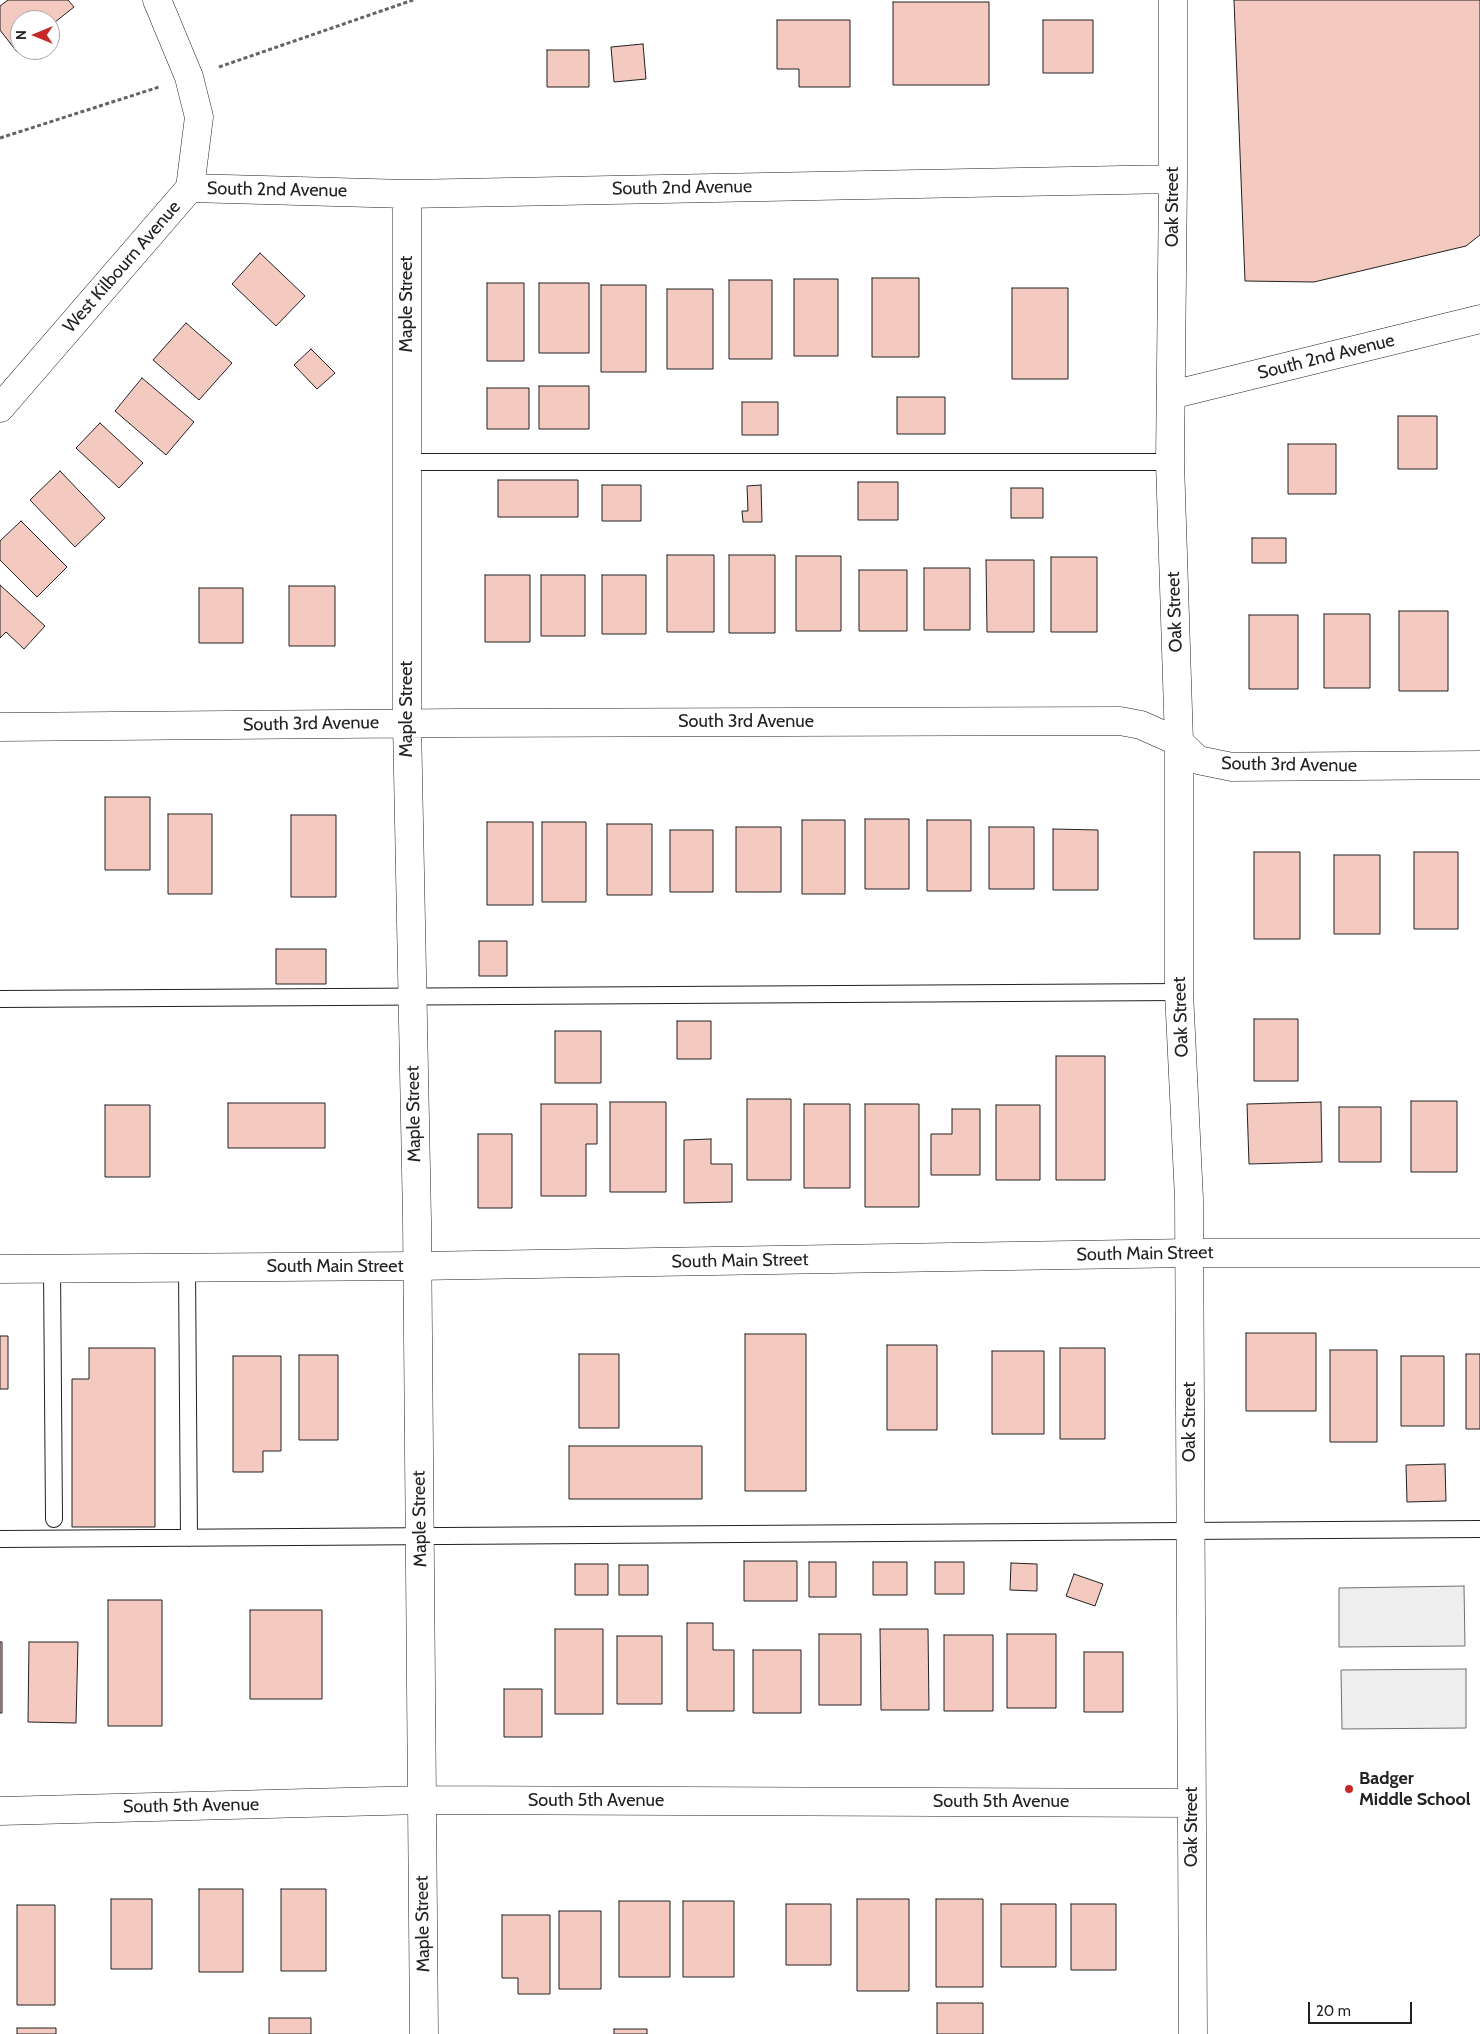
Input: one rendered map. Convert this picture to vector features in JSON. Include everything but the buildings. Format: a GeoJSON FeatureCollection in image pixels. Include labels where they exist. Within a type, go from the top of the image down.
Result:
{"type":"FeatureCollection","features":[{"type":"Feature","properties":{"kind":"street","name":"West Kilbourn Avenue"},"geometry":{"type":"LineString","coordinates":[[0,408],[190,188],[199,117],[189,77],[157,0]]}},
{"type":"Feature","properties":{"kind":"street","name":"Oak Street"},"geometry":{"type":"LineString","coordinates":[[1172,0],[1173,179],[1170,462],[1179,742],[1179,992],[1190,1253],[1194,2034]]}},
{"type":"Feature","properties":{"kind":"street","name":"South 2nd Avenue"},"geometry":{"type":"LineString","coordinates":[[190,188],[407,194],[1173,179]]}},
{"type":"Feature","properties":{"kind":"street","name":"Maple Street"},"geometry":{"type":"LineString","coordinates":[[407,194],[407,723],[417,1266],[424,2034]]}},
{"type":"Feature","properties":{"kind":"street","name":"South 2nd Avenue"},"geometry":{"type":"LineString","coordinates":[[1171,395],[1480,318]]}},
{"type":"Feature","properties":{"kind":"street","name":"South 3rd Avenue"},"geometry":{"type":"LineString","coordinates":[[0,727],[407,723],[1120,721],[1141,725],[1179,742],[1198,760],[1232,767],[1480,765]]}},
{"type":"Feature","properties":{"kind":"street","name":"South Main Street"},"geometry":{"type":"LineString","coordinates":[[0,1269],[417,1266],[1190,1253],[1480,1253]]}},
{"type":"Feature","properties":{"kind":"street","name":"South 5th Avenue"},"geometry":{"type":"LineString","coordinates":[[0,1811],[422,1800],[1192,1803]]}},
{"type":"Feature","properties":{"kind":"lane"},"geometry":{"type":"LineString","coordinates":[[407,462],[1170,462]]}},
{"type":"Feature","properties":{"kind":"lane"},"geometry":{"type":"LineString","coordinates":[[0,999],[1179,992]]}},
{"type":"Feature","properties":{"kind":"lane"},"geometry":{"type":"LineString","coordinates":[[187,1268],[189,1538]]}},
{"type":"Feature","properties":{"kind":"lane"},"geometry":{"type":"LineString","coordinates":[[52,1269],[54,1519]]}},
{"type":"Feature","properties":{"kind":"lane"},"geometry":{"type":"LineString","coordinates":[[0,1539],[1480,1529]]}},
{"type":"Feature","properties":{"kind":"shaded area"},"geometry":{"type":"Polygon","coordinates":[[[1464,1586],[1465,1646],[1339,1647],[1339,1588],[1464,1586]]]}},
{"type":"Feature","properties":{"kind":"shaded area"},"geometry":{"type":"Polygon","coordinates":[[[1466,1669],[1466,1728],[1342,1729],[1341,1670],[1466,1669]]]}},
{"type":"Feature","properties":{"kind":"place","name":"Badger Middle School"},"geometry":{"type":"Point","coordinates":[1349,1789]}}]}
